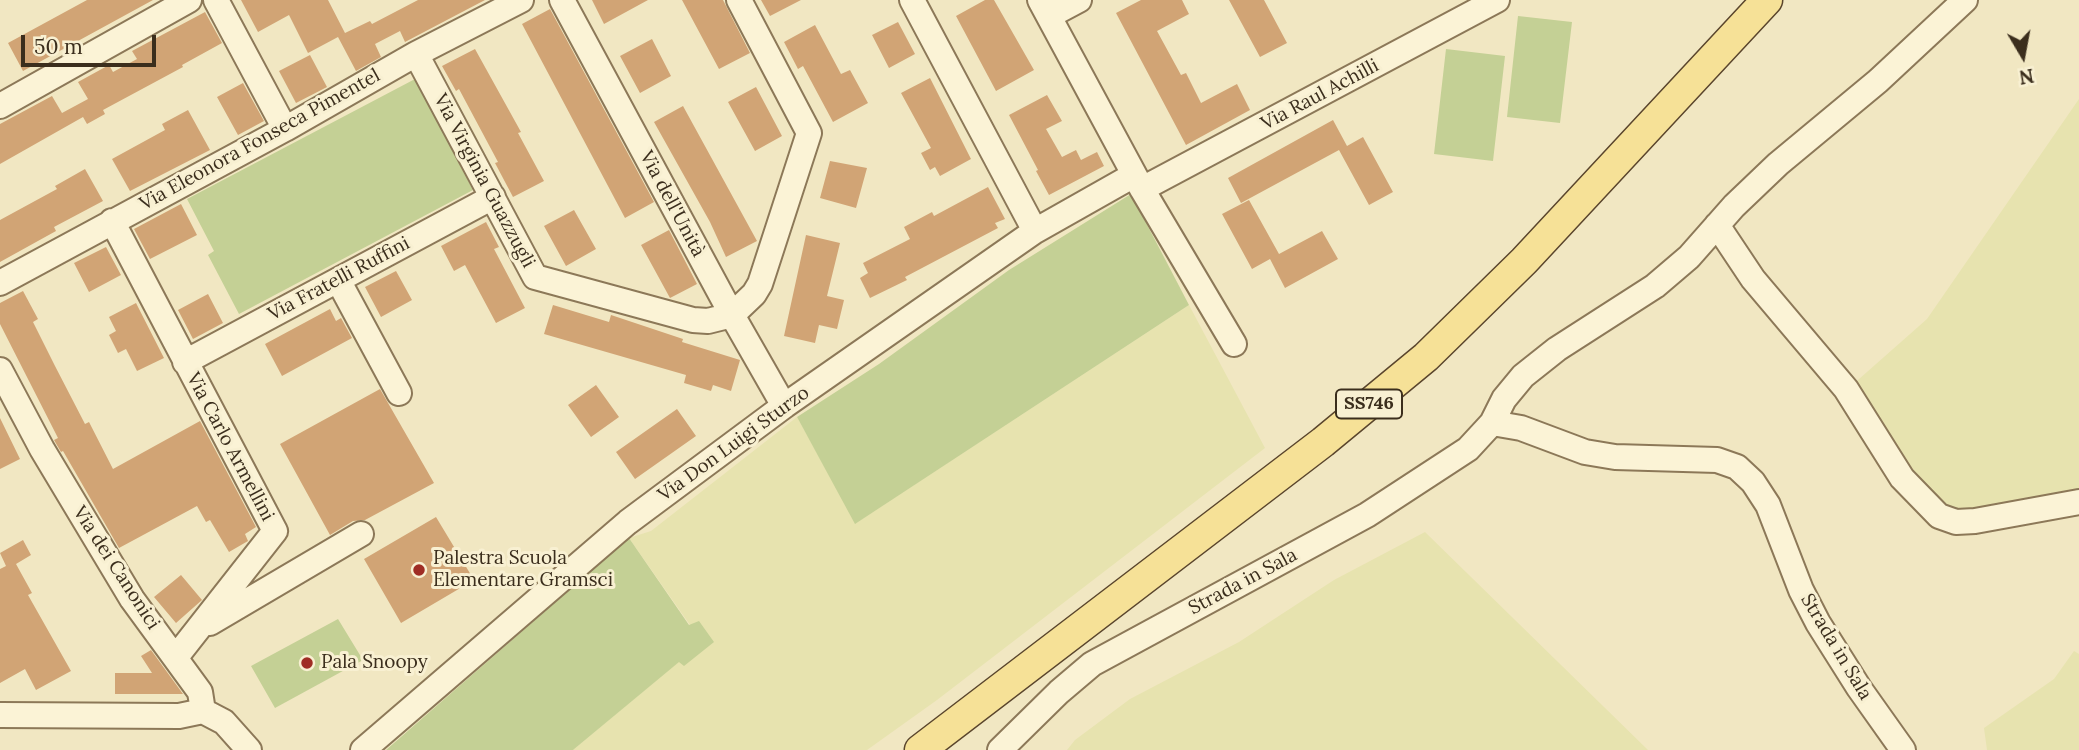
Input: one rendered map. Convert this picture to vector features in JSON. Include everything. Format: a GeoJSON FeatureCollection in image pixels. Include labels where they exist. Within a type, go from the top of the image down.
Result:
{"type":"FeatureCollection","features":[{"type":"Feature","properties":{"kind":"main road","name":"SS746"},"geometry":{"type":"LineString","coordinates":[[920,750],[1323,442],[1426,356],[1524,261],[1767,0]]}},
{"type":"Feature","properties":{"kind":"street"},"geometry":{"type":"LineString","coordinates":[[0,106],[189,0]]}},
{"type":"Feature","properties":{"kind":"street"},"geometry":{"type":"LineString","coordinates":[[216,0],[285,129]]}},
{"type":"Feature","properties":{"kind":"street","name":"Via Eleonora Fonseca Pimentel"},"geometry":{"type":"LineString","coordinates":[[0,283],[285,129],[416,54],[521,0]]}},
{"type":"Feature","properties":{"kind":"street","name":"Via dell'Unità"},"geometry":{"type":"LineString","coordinates":[[562,0],[784,406]]}},
{"type":"Feature","properties":{"kind":"street"},"geometry":{"type":"LineString","coordinates":[[732,315],[754,294],[760,284],[809,133],[739,0]]}},
{"type":"Feature","properties":{"kind":"street"},"geometry":{"type":"LineString","coordinates":[[912,0],[1035,231]]}},
{"type":"Feature","properties":{"kind":"street"},"geometry":{"type":"LineString","coordinates":[[1079,0],[1045,8],[1138,182],[1234,344]]}},
{"type":"Feature","properties":{"kind":"street","name":"Via Raul Achilli"},"geometry":{"type":"LineString","coordinates":[[1138,182],[1497,0]]}},
{"type":"Feature","properties":{"kind":"street","name":"Strada in Sala"},"geometry":{"type":"LineString","coordinates":[[1000,750],[1059,692],[1093,664],[1367,515],[1468,449],[1492,423],[1504,398],[1524,376],[1557,349],[1655,286],[1689,257],[1778,164],[1878,81],[1965,0]]}},
{"type":"Feature","properties":{"kind":"street","name":"Via Virginia Guazzugli"},"geometry":{"type":"LineString","coordinates":[[416,54],[534,276],[693,320],[708,321],[732,315]]}},
{"type":"Feature","properties":{"kind":"street","name":"Via Don Luigi Sturzo"},"geometry":{"type":"LineString","coordinates":[[362,750],[628,522],[784,406],[1035,231],[1138,182]]}},
{"type":"Feature","properties":{"kind":"street","name":"Via Fratelli Ruffini"},"geometry":{"type":"LineString","coordinates":[[185,362],[493,197]]}},
{"type":"Feature","properties":{"kind":"street","name":"Via Carlo Armellini"},"geometry":{"type":"LineString","coordinates":[[112,221],[275,531],[201,629],[176,657]]}},
{"type":"Feature","properties":{"kind":"street"},"geometry":{"type":"LineString","coordinates":[[1717,225],[1753,279],[1846,389],[1902,478],[1939,516],[1956,523],[2079,502]]}},
{"type":"Feature","properties":{"kind":"street"},"geometry":{"type":"LineString","coordinates":[[338,280],[398,393]]}},
{"type":"Feature","properties":{"kind":"street","name":"Via dei Canonici"},"geometry":{"type":"LineString","coordinates":[[0,370],[42,449],[131,599],[200,692],[203,711]]}},
{"type":"Feature","properties":{"kind":"street","name":"Strada in Sala"},"geometry":{"type":"LineString","coordinates":[[1492,423],[1521,429],[1585,452],[1615,457],[1717,460],[1737,467],[1753,482],[1768,505],[1801,590],[1818,623],[1903,750]]}},
{"type":"Feature","properties":{"kind":"street"},"geometry":{"type":"LineString","coordinates":[[201,629],[361,534]]}},
{"type":"Feature","properties":{"kind":"street"},"geometry":{"type":"LineString","coordinates":[[0,715],[179,716],[203,711],[224,722],[249,750]]}},
{"type":"Feature","properties":{"kind":"shaded area"},"geometry":{"type":"Polygon","coordinates":[[[2079,99],[2079,496],[1965,515],[1944,511],[1914,481],[1850,387],[1927,319],[2079,99]]]}},
{"type":"Feature","properties":{"kind":"shaded area"},"geometry":{"type":"Polygon","coordinates":[[[1189,305],[1265,448],[937,700],[867,750],[573,750],[679,661],[690,625],[629,538],[651,531],[797,417],[856,523],[1189,305]]]}},
{"type":"Feature","properties":{"kind":"shaded area"},"geometry":{"type":"Polygon","coordinates":[[[1425,532],[1648,750],[1067,750],[1075,740],[1130,699],[1239,642],[1334,580],[1425,532]]]}},
{"type":"Feature","properties":{"kind":"shaded area"},"geometry":{"type":"Polygon","coordinates":[[[2074,651],[2079,654],[2079,750],[1987,750],[1984,728],[2054,679],[2074,651]]]}},
{"type":"Feature","properties":{"kind":"green space"},"geometry":{"type":"Polygon","coordinates":[[[1518,16],[1572,22],[1560,123],[1507,117],[1518,16]]]}},
{"type":"Feature","properties":{"kind":"green space"},"geometry":{"type":"Polygon","coordinates":[[[1446,49],[1505,56],[1493,161],[1434,154],[1446,49]]]}},
{"type":"Feature","properties":{"kind":"green space"},"geometry":{"type":"Polygon","coordinates":[[[415,79],[473,190],[239,314],[208,255],[214,251],[187,199],[415,79]]]}},
{"type":"Feature","properties":{"kind":"green space"},"geometry":{"type":"Polygon","coordinates":[[[1131,194],[1189,305],[855,524],[797,417],[879,364],[1009,270],[1131,194]]]}},
{"type":"Feature","properties":{"kind":"green space"},"geometry":{"type":"Polygon","coordinates":[[[629,538],[689,625],[699,621],[714,642],[684,666],[679,662],[573,750],[386,750],[629,538]]]}},
{"type":"Feature","properties":{"kind":"green space","name":"Pala Snoopy"},"geometry":{"type":"Polygon","coordinates":[[[338,619],[363,660],[275,708],[251,666],[338,619]]]}},
{"type":"Feature","properties":{"kind":"building"},"geometry":{"type":"Polygon","coordinates":[[[87,0],[153,0],[23,71],[8,43],[87,0]]]}},
{"type":"Feature","properties":{"kind":"building"},"geometry":{"type":"Polygon","coordinates":[[[241,0],[328,0],[345,33],[370,21],[372,24],[418,0],[485,0],[405,42],[400,31],[375,44],[381,57],[356,71],[338,37],[308,53],[289,15],[258,32],[241,0]]]}},
{"type":"Feature","properties":{"kind":"building"},"geometry":{"type":"Polygon","coordinates":[[[592,0],[648,0],[604,24],[592,0]]]}},
{"type":"Feature","properties":{"kind":"building"},"geometry":{"type":"Polygon","coordinates":[[[682,0],[723,0],[750,53],[719,69],[682,0]]]}},
{"type":"Feature","properties":{"kind":"building"},"geometry":{"type":"Polygon","coordinates":[[[761,0],[801,0],[770,16],[761,0]]]}},
{"type":"Feature","properties":{"kind":"building"},"geometry":{"type":"Polygon","coordinates":[[[985,0],[994,0],[1034,70],[996,91],[956,16],[985,0]]]}},
{"type":"Feature","properties":{"kind":"building"},"geometry":{"type":"Polygon","coordinates":[[[1141,0],[1182,0],[1189,14],[1157,31],[1181,75],[1186,73],[1201,103],[1237,84],[1250,110],[1186,145],[1116,13],[1141,0]]]}},
{"type":"Feature","properties":{"kind":"building"},"geometry":{"type":"Polygon","coordinates":[[[1229,0],[1264,0],[1287,43],[1260,57],[1229,0]]]}},
{"type":"Feature","properties":{"kind":"building"},"geometry":{"type":"Polygon","coordinates":[[[550,9],[654,202],[625,218],[522,24],[550,9]]]}},
{"type":"Feature","properties":{"kind":"building"},"geometry":{"type":"Polygon","coordinates":[[[205,12],[222,43],[103,110],[105,114],[87,124],[83,117],[0,164],[0,124],[52,96],[62,113],[88,99],[78,82],[109,65],[113,72],[137,59],[132,51],[205,12]]]}},
{"type":"Feature","properties":{"kind":"building"},"geometry":{"type":"Polygon","coordinates":[[[898,22],[915,54],[889,68],[872,35],[898,22]]]}},
{"type":"Feature","properties":{"kind":"building"},"geometry":{"type":"Polygon","coordinates":[[[815,25],[841,74],[850,70],[868,103],[833,122],[803,66],[798,69],[784,42],[815,25]]]}},
{"type":"Feature","properties":{"kind":"building"},"geometry":{"type":"Polygon","coordinates":[[[652,39],[671,76],[640,93],[620,56],[652,39]]]}},
{"type":"Feature","properties":{"kind":"building"},"geometry":{"type":"Polygon","coordinates":[[[475,49],[521,132],[518,133],[544,181],[513,197],[495,163],[498,162],[459,89],[456,91],[442,66],[475,49]]]}},
{"type":"Feature","properties":{"kind":"building"},"geometry":{"type":"Polygon","coordinates":[[[310,55],[327,87],[296,103],[279,71],[310,55]]]}},
{"type":"Feature","properties":{"kind":"building"},"geometry":{"type":"Polygon","coordinates":[[[930,78],[971,159],[940,176],[935,167],[930,170],[921,153],[931,148],[901,93],[930,78]]]}},
{"type":"Feature","properties":{"kind":"building"},"geometry":{"type":"Polygon","coordinates":[[[243,83],[264,121],[238,135],[217,97],[243,83]]]}},
{"type":"Feature","properties":{"kind":"building"},"geometry":{"type":"Polygon","coordinates":[[[756,87],[782,136],[755,151],[728,102],[756,87]]]}},
{"type":"Feature","properties":{"kind":"building"},"geometry":{"type":"Polygon","coordinates":[[[1047,95],[1062,121],[1046,129],[1062,157],[1076,150],[1081,160],[1097,152],[1104,166],[1049,195],[1009,115],[1047,95]]]}},
{"type":"Feature","properties":{"kind":"building"},"geometry":{"type":"Polygon","coordinates":[[[683,106],[757,241],[726,257],[710,222],[654,122],[683,106]]]}},
{"type":"Feature","properties":{"kind":"building"},"geometry":{"type":"Polygon","coordinates":[[[188,110],[210,150],[130,191],[112,159],[165,130],[162,124],[188,110]]]}},
{"type":"Feature","properties":{"kind":"building"},"geometry":{"type":"Polygon","coordinates":[[[1333,120],[1347,146],[1363,137],[1393,192],[1369,205],[1339,150],[1241,203],[1228,178],[1333,120]]]}},
{"type":"Feature","properties":{"kind":"building"},"geometry":{"type":"Polygon","coordinates":[[[830,161],[867,168],[856,208],[820,198],[830,161]]]}},
{"type":"Feature","properties":{"kind":"building"},"geometry":{"type":"Polygon","coordinates":[[[85,169],[103,201],[54,227],[56,231],[0,262],[0,220],[57,189],[55,186],[85,169]]]}},
{"type":"Feature","properties":{"kind":"building"},"geometry":{"type":"Polygon","coordinates":[[[988,187],[1005,219],[995,223],[998,228],[870,298],[860,278],[868,273],[863,263],[910,239],[904,227],[932,212],[934,216],[988,187]]]}},
{"type":"Feature","properties":{"kind":"building"},"geometry":{"type":"Polygon","coordinates":[[[1249,200],[1279,254],[1322,231],[1338,259],[1285,288],[1270,259],[1252,269],[1222,214],[1249,200]]]}},
{"type":"Feature","properties":{"kind":"building"},"geometry":{"type":"Polygon","coordinates":[[[181,204],[197,235],[150,259],[134,229],[181,204]]]}},
{"type":"Feature","properties":{"kind":"building"},"geometry":{"type":"Polygon","coordinates":[[[574,210],[596,249],[566,266],[544,226],[574,210]]]}},
{"type":"Feature","properties":{"kind":"building"},"geometry":{"type":"Polygon","coordinates":[[[486,222],[499,247],[494,249],[525,308],[496,323],[465,265],[454,271],[441,246],[486,222]]]}},
{"type":"Feature","properties":{"kind":"building"},"geometry":{"type":"Polygon","coordinates":[[[669,230],[697,284],[670,298],[641,245],[669,230]]]}},
{"type":"Feature","properties":{"kind":"building"},"geometry":{"type":"Polygon","coordinates":[[[806,235],[840,243],[827,296],[844,300],[837,329],[819,325],[815,343],[784,336],[806,235]]]}},
{"type":"Feature","properties":{"kind":"building"},"geometry":{"type":"Polygon","coordinates":[[[106,247],[121,275],[89,292],[74,263],[106,247]]]}},
{"type":"Feature","properties":{"kind":"building"},"geometry":{"type":"Polygon","coordinates":[[[396,271],[412,300],[381,317],[365,287],[396,271]]]}},
{"type":"Feature","properties":{"kind":"building"},"geometry":{"type":"Polygon","coordinates":[[[23,291],[38,319],[33,322],[55,366],[85,424],[89,422],[113,469],[200,421],[256,527],[245,534],[248,541],[229,552],[210,520],[206,522],[197,506],[119,548],[54,440],[58,438],[0,324],[0,303],[23,291]]]}},
{"type":"Feature","properties":{"kind":"building"},"geometry":{"type":"Polygon","coordinates":[[[208,294],[223,323],[193,339],[178,310],[208,294]]]}},
{"type":"Feature","properties":{"kind":"building"},"geometry":{"type":"Polygon","coordinates":[[[136,303],[164,358],[137,371],[126,349],[118,353],[109,335],[116,331],[109,317],[136,303]]]}},
{"type":"Feature","properties":{"kind":"building"},"geometry":{"type":"Polygon","coordinates":[[[553,305],[609,322],[611,315],[683,339],[682,342],[740,360],[731,391],[713,385],[711,391],[684,383],[686,375],[544,334],[553,305]]]}},
{"type":"Feature","properties":{"kind":"building"},"geometry":{"type":"Polygon","coordinates":[[[330,309],[336,321],[341,318],[352,338],[282,376],[265,344],[330,309]]]}},
{"type":"Feature","properties":{"kind":"building"},"geometry":{"type":"Polygon","coordinates":[[[596,385],[619,417],[591,437],[568,405],[596,385]]]}},
{"type":"Feature","properties":{"kind":"building"},"geometry":{"type":"Polygon","coordinates":[[[380,389],[434,483],[365,520],[353,521],[330,535],[280,444],[380,389]]]}},
{"type":"Feature","properties":{"kind":"building"},"geometry":{"type":"Polygon","coordinates":[[[677,409],[696,436],[635,479],[616,452],[677,409]]]}},
{"type":"Feature","properties":{"kind":"building"},"geometry":{"type":"Polygon","coordinates":[[[0,418],[20,459],[0,469],[0,418]]]}},
{"type":"Feature","properties":{"kind":"building","name":"Palestra Scuola Elementare Gramsci"},"geometry":{"type":"Polygon","coordinates":[[[436,517],[474,580],[401,623],[364,559],[436,517]]]}},
{"type":"Feature","properties":{"kind":"building"},"geometry":{"type":"Polygon","coordinates":[[[23,540],[31,555],[16,564],[32,593],[28,595],[71,671],[36,690],[25,669],[0,683],[0,569],[6,566],[0,553],[23,540]]]}},
{"type":"Feature","properties":{"kind":"building"},"geometry":{"type":"Polygon","coordinates":[[[181,575],[202,600],[176,623],[154,597],[181,575]]]}},
{"type":"Feature","properties":{"kind":"building"},"geometry":{"type":"Polygon","coordinates":[[[151,650],[183,694],[115,694],[115,673],[152,673],[141,656],[151,650]]]}},
{"type":"Feature","properties":{"kind":"place","name":"Palestra Scuola Elementare Gramsci"},"geometry":{"type":"Point","coordinates":[419,570]}},
{"type":"Feature","properties":{"kind":"place","name":"Pala Snoopy"},"geometry":{"type":"Point","coordinates":[307,663]}}]}
